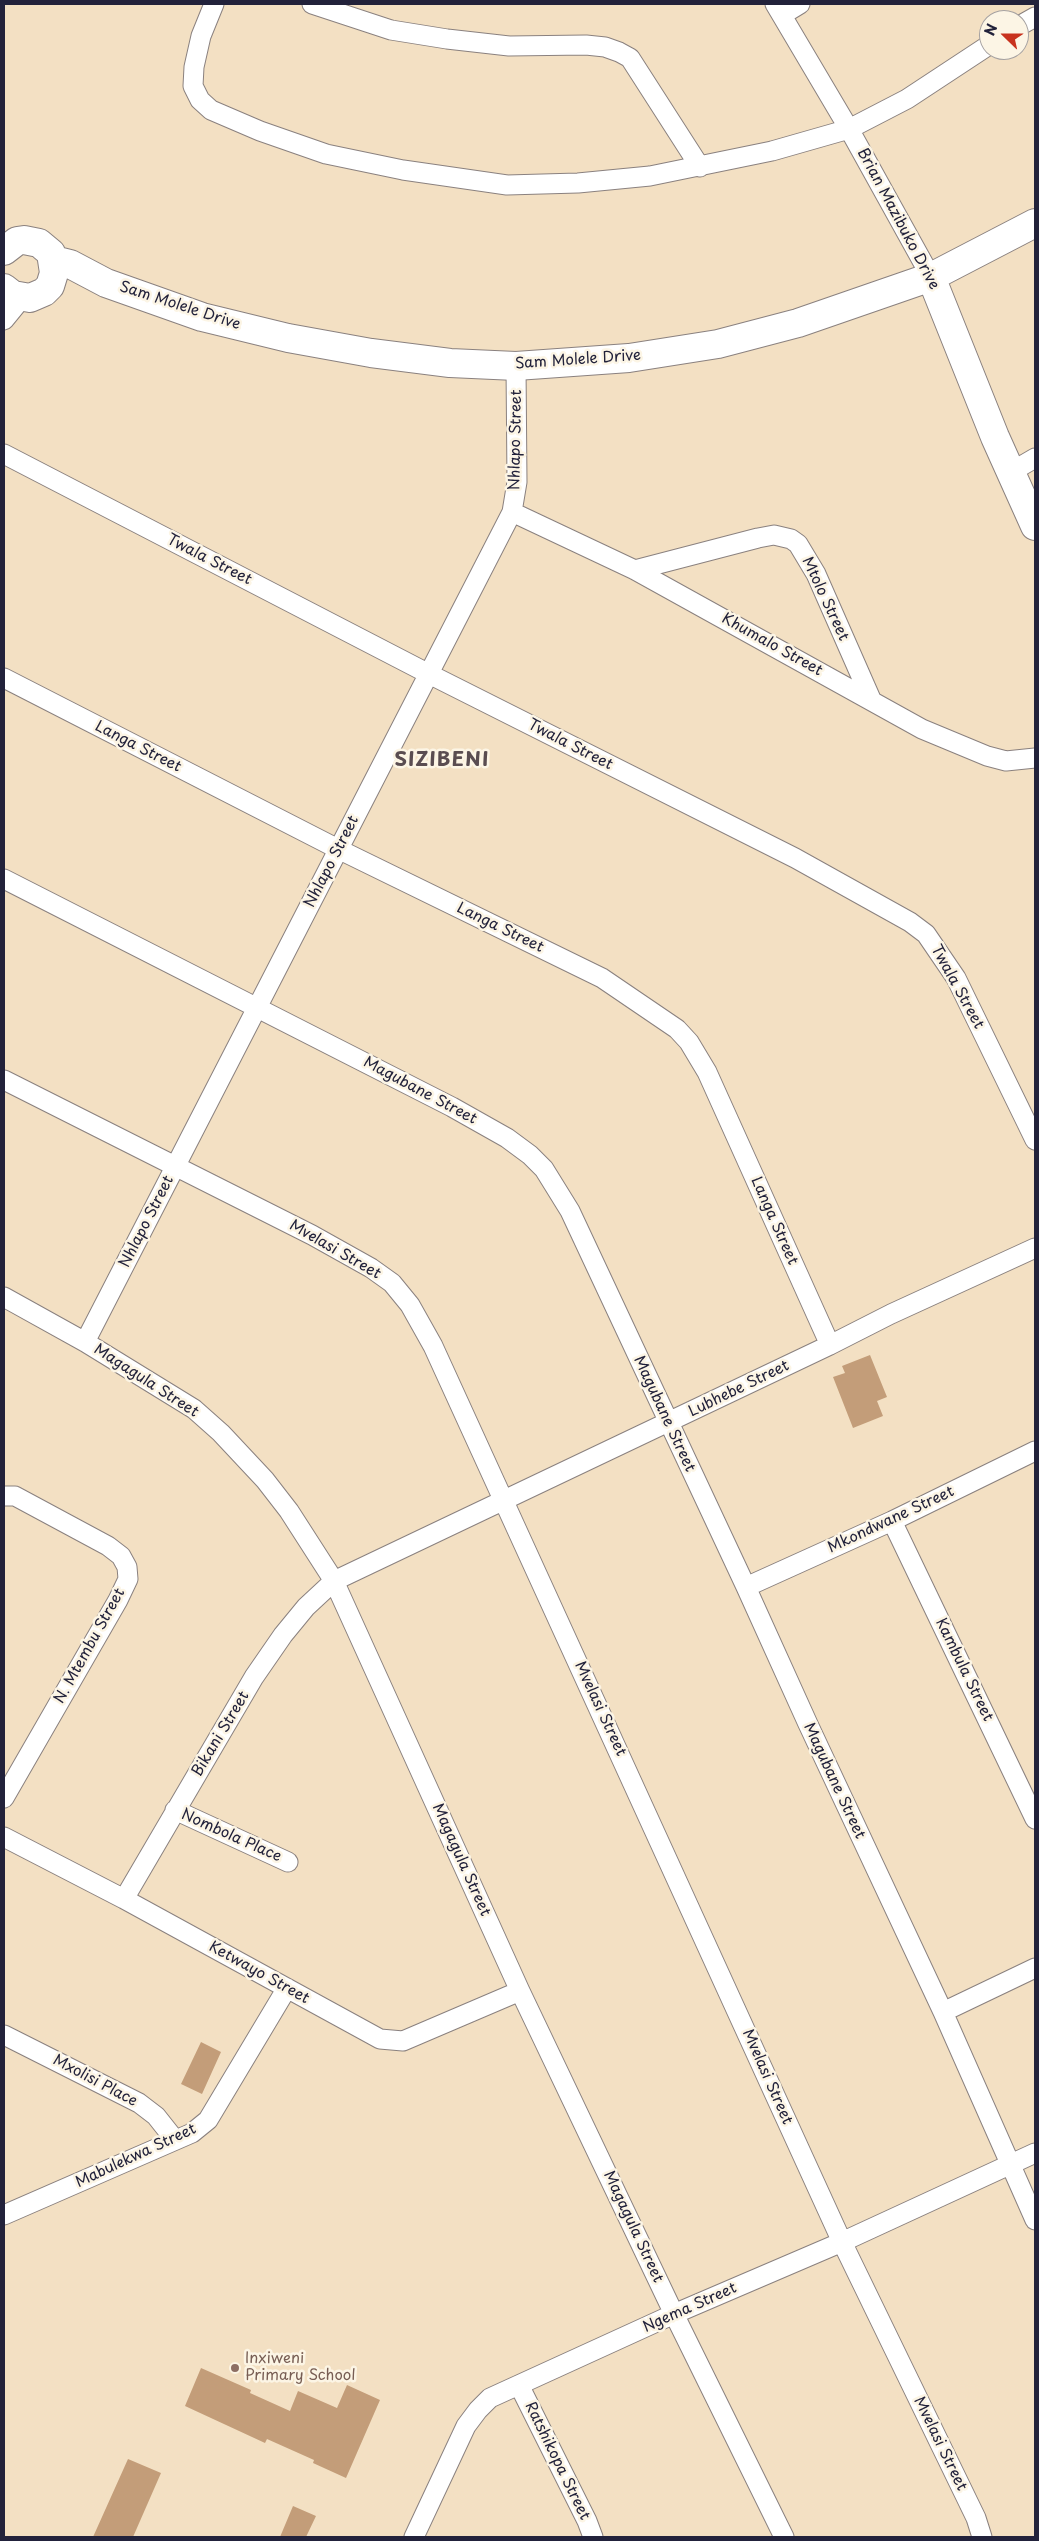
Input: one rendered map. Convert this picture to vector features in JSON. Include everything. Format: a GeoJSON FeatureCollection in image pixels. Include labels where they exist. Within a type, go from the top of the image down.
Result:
{"type":"FeatureCollection","features":[{"type":"Feature","properties":{"kind":"street"},"geometry":{"type":"LineString","coordinates":[[214,4],[201,36],[194,67],[193,86],[200,100],[211,110],[260,131],[326,154],[403,170],[507,185],[578,183],[650,176],[772,151],[849,129],[907,99],[979,52]]}},
{"type":"Feature","properties":{"kind":"street"},"geometry":{"type":"LineString","coordinates":[[312,4],[391,30],[447,39],[509,46],[586,45],[605,47],[619,52],[630,58],[700,167]]}},
{"type":"Feature","properties":{"kind":"street"},"geometry":{"type":"LineString","coordinates":[[778,10],[800,4]]}},
{"type":"Feature","properties":{"kind":"street","name":"Brian Mazibuko Drive"},"geometry":{"type":"LineString","coordinates":[[778,10],[849,129],[932,278],[1035,526]]}},
{"type":"Feature","properties":{"kind":"street","name":"Sam Molele Drive"},"geometry":{"type":"LineString","coordinates":[[8,240],[24,240],[39,243],[51,253],[52,273],[75,266],[106,283],[202,317],[288,338],[371,353],[450,363],[516,366],[629,358],[718,344],[798,323],[932,278],[1035,223]]}},
{"type":"Feature","properties":{"kind":"street"},"geometry":{"type":"LineString","coordinates":[[4,320],[9,292],[38,296],[52,273]]}},
{"type":"Feature","properties":{"kind":"street","name":"Nhlapo Street"},"geometry":{"type":"LineString","coordinates":[[85,1342],[512,512],[517,482],[516,366]]}},
{"type":"Feature","properties":{"kind":"street","name":"Twala Street"},"geometry":{"type":"LineString","coordinates":[[4,454],[429,674],[795,858],[896,914],[926,934],[956,978],[1035,1140]]}},
{"type":"Feature","properties":{"kind":"street"},"geometry":{"type":"LineString","coordinates":[[1011,472],[1035,458]]}},
{"type":"Feature","properties":{"kind":"street","name":"Khumalo Street"},"geometry":{"type":"LineString","coordinates":[[512,512],[635,570],[871,699],[922,729],[987,756],[1006,761],[1035,758]]}},
{"type":"Feature","properties":{"kind":"street","name":"Mtolo Street"},"geometry":{"type":"LineString","coordinates":[[635,570],[758,538],[774,535],[791,539],[798,544],[816,574],[871,699]]}},
{"type":"Feature","properties":{"kind":"street","name":"Langa Street"},"geometry":{"type":"LineString","coordinates":[[4,678],[338,849],[602,978],[677,1030],[689,1042],[707,1072],[830,1345]]}},
{"type":"Feature","properties":{"kind":"street","name":"Magubane Street"},"geometry":{"type":"LineString","coordinates":[[4,878],[452,1107],[507,1138],[530,1155],[544,1169],[570,1211],[746,1587],[943,2012],[1035,2220]]}},
{"type":"Feature","properties":{"kind":"street","name":"Mvelasi Street"},"geometry":{"type":"LineString","coordinates":[[4,1080],[312,1235],[372,1268],[392,1283],[410,1305],[433,1346],[505,1500],[842,2242],[976,2518],[982,2537]]}},
{"type":"Feature","properties":{"kind":"street","name":"Lubhebe Street"},"geometry":{"type":"LineString","coordinates":[[334,1581],[668,1423],[891,1314],[1035,1248]]}},
{"type":"Feature","properties":{"kind":"street","name":"Magagula Street"},"geometry":{"type":"LineString","coordinates":[[4,1297],[167,1390],[194,1409],[265,1480],[290,1511],[334,1581],[520,1991],[674,2314],[784,2537]]}},
{"type":"Feature","properties":{"kind":"street","name":"Mkondwane Street"},"geometry":{"type":"LineString","coordinates":[[746,1587],[892,1521],[1035,1451]]}},
{"type":"Feature","properties":{"kind":"street","name":"N. Mtembu Street"},"geometry":{"type":"LineString","coordinates":[[4,1496],[15,1496],[108,1546],[121,1556],[127,1567],[128,1579],[118,1600],[4,1798]]}},
{"type":"Feature","properties":{"kind":"street","name":"Kambula Street"},"geometry":{"type":"LineString","coordinates":[[892,1521],[1035,1819]]}},
{"type":"Feature","properties":{"kind":"street","name":"Bikani Street"},"geometry":{"type":"LineString","coordinates":[[124,1899],[254,1677],[283,1635],[306,1607],[334,1581]]}},
{"type":"Feature","properties":{"kind":"street","name":"Nombola Place"},"geometry":{"type":"LineString","coordinates":[[175,1810],[288,1862]]}},
{"type":"Feature","properties":{"kind":"street","name":"Ketwayo Street"},"geometry":{"type":"LineString","coordinates":[[4,1837],[124,1899],[380,2039],[403,2041],[520,1991]]}},
{"type":"Feature","properties":{"kind":"street"},"geometry":{"type":"LineString","coordinates":[[943,2012],[1035,1968]]}},
{"type":"Feature","properties":{"kind":"street","name":"Mabulekwa Street"},"geometry":{"type":"LineString","coordinates":[[4,2215],[192,2133],[208,2120],[287,1988]]}},
{"type":"Feature","properties":{"kind":"street","name":"Mxolisi Place"},"geometry":{"type":"LineString","coordinates":[[4,2035],[113,2088],[139,2103],[156,2116],[175,2140]]}},
{"type":"Feature","properties":{"kind":"street","name":"Ngema Street"},"geometry":{"type":"LineString","coordinates":[[414,2537],[466,2426],[490,2398],[674,2314],[842,2242],[1035,2152]]}},
{"type":"Feature","properties":{"kind":"street","name":"Ratshikopa Street"},"geometry":{"type":"LineString","coordinates":[[519,2385],[587,2521],[593,2537]]}},
{"type":"Feature","properties":{"kind":"building"},"geometry":{"type":"Polygon","coordinates":[[[870,1355],[887,1397],[877,1401],[883,1416],[853,1428],[833,1377],[845,1373],[842,1366],[870,1355]]]}},
{"type":"Feature","properties":{"kind":"building"},"geometry":{"type":"Polygon","coordinates":[[[201,2042],[221,2052],[202,2094],[181,2084],[201,2042]]]}},
{"type":"Feature","properties":{"kind":"building"},"geometry":{"type":"Polygon","coordinates":[[[201,2368],[251,2390],[250,2393],[290,2411],[298,2391],[337,2408],[347,2385],[380,2400],[346,2478],[313,2463],[314,2460],[267,2439],[265,2443],[185,2406],[201,2368]]]}},
{"type":"Feature","properties":{"kind":"building"},"geometry":{"type":"Polygon","coordinates":[[[128,2459],[161,2473],[133,2537],[93,2537],[128,2459]]]}},
{"type":"Feature","properties":{"kind":"building"},"geometry":{"type":"Polygon","coordinates":[[[293,2506],[316,2516],[306,2537],[280,2537],[293,2506]]]}},
{"type":"Feature","properties":{"kind":"place","name":"Inxiweni Primary School"},"geometry":{"type":"Point","coordinates":[235,2368]}},
{"type":"Feature","properties":{"kind":"district","name":"SIZIBENI"},"geometry":{"type":"Point","coordinates":[442,760]}}]}
